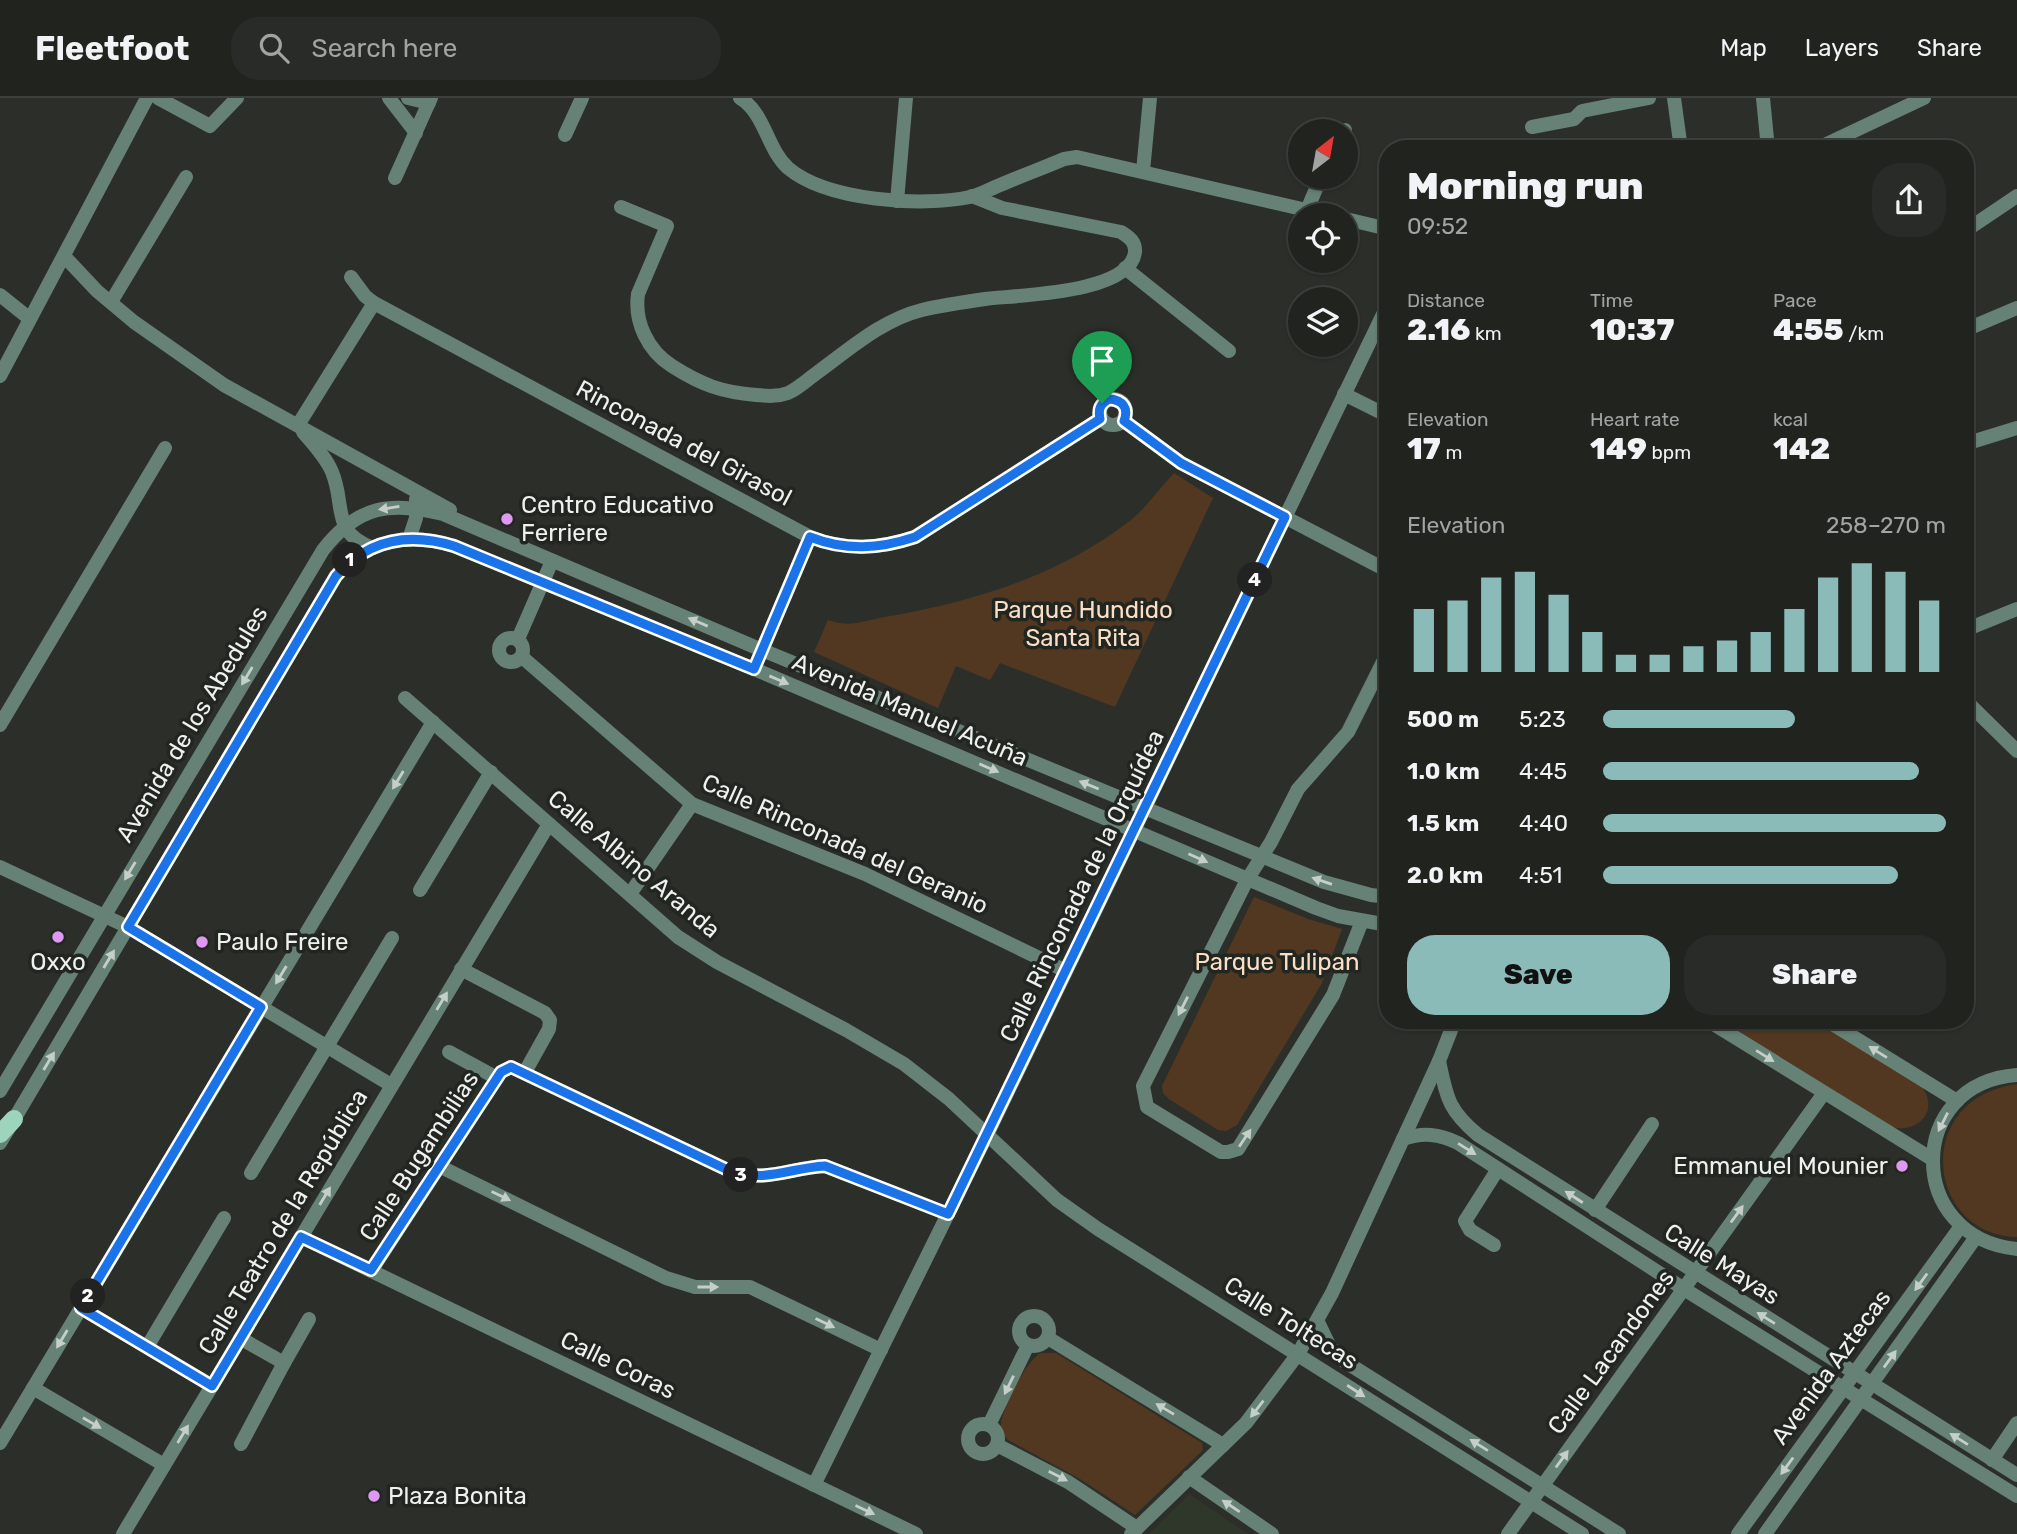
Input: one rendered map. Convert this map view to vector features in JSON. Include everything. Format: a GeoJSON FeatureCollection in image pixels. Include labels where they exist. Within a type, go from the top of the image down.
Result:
{"type":"FeatureCollection","features":[{"type":"Feature","properties":{"kind":"main road"},"geometry":{"type":"LineString","coordinates":[[0,1134],[14,1119]]}},
{"type":"Feature","properties":{"kind":"street"},"geometry":{"type":"LineString","coordinates":[[0,376],[4,361],[30,319],[147,98]]}},
{"type":"Feature","properties":{"kind":"street"},"geometry":{"type":"LineString","coordinates":[[158,98],[210,126],[237,98]]}},
{"type":"Feature","properties":{"kind":"street"},"geometry":{"type":"LineString","coordinates":[[389,98],[416,133]]}},
{"type":"Feature","properties":{"kind":"street"},"geometry":{"type":"LineString","coordinates":[[395,178],[430,100],[408,98]]}},
{"type":"Feature","properties":{"kind":"street"},"geometry":{"type":"LineString","coordinates":[[565,135],[582,98]]}},
{"type":"Feature","properties":{"kind":"street"},"geometry":{"type":"LineString","coordinates":[[740,98],[754,110],[775,150],[788,167],[831,188],[897,201],[971,197],[1064,159],[1077,157],[1288,205]]}},
{"type":"Feature","properties":{"kind":"street"},"geometry":{"type":"LineString","coordinates":[[897,201],[906,98]]}},
{"type":"Feature","properties":{"kind":"street"},"geometry":{"type":"LineString","coordinates":[[1143,171],[1150,98]]}},
{"type":"Feature","properties":{"kind":"street"},"geometry":{"type":"LineString","coordinates":[[1532,127],[1574,119],[1582,111],[1651,98],[1661,101],[1673,98],[1680,140]]}},
{"type":"Feature","properties":{"kind":"street"},"geometry":{"type":"LineString","coordinates":[[1763,98],[1767,140]]}},
{"type":"Feature","properties":{"kind":"street"},"geometry":{"type":"LineString","coordinates":[[1835,140],[1924,98]]}},
{"type":"Feature","properties":{"kind":"street"},"geometry":{"type":"LineString","coordinates":[[111,302],[186,177]]}},
{"type":"Feature","properties":{"kind":"street"},"geometry":{"type":"LineString","coordinates":[[1974,225],[2017,196]]}},
{"type":"Feature","properties":{"kind":"street"},"geometry":{"type":"LineString","coordinates":[[621,207],[667,226],[638,294],[640,325],[659,356],[702,384],[728,393],[773,397],[786,394],[877,329],[902,316],[985,299],[1069,291],[1094,284],[1125,268],[1134,257],[1133,241],[1121,232],[1002,208],[971,197]]}},
{"type":"Feature","properties":{"kind":"street"},"geometry":{"type":"LineString","coordinates":[[1358,222],[1379,227]]}},
{"type":"Feature","properties":{"kind":"street"},"geometry":{"type":"LineString","coordinates":[[64,256],[144,330],[224,385],[500,538]]}},
{"type":"Feature","properties":{"kind":"street"},"geometry":{"type":"LineString","coordinates":[[1125,268],[1229,351]]}},
{"type":"Feature","properties":{"kind":"street"},"geometry":{"type":"LineString","coordinates":[[298,425],[374,303],[365,296],[351,277]]}},
{"type":"Feature","properties":{"kind":"street"},"geometry":{"type":"LineString","coordinates":[[0,295],[30,319]]}},
{"type":"Feature","properties":{"kind":"street","name":"Rinconada del Girasol"},"geometry":{"type":"LineString","coordinates":[[374,303],[827,544],[868,548],[895,544],[915,537],[1100,419]]}},
{"type":"Feature","properties":{"kind":"street"},"geometry":{"type":"LineString","coordinates":[[1974,326],[2017,308]]}},
{"type":"Feature","properties":{"kind":"street","name":"Calle Rinconada de la Orquídea"},"geometry":{"type":"LineString","coordinates":[[814,1485],[988,1135],[1379,323]]}},
{"type":"Feature","properties":{"kind":"street"},"geometry":{"type":"LineString","coordinates":[[1345,394],[1379,411]]}},
{"type":"Feature","properties":{"kind":"street"},"geometry":{"type":"LineString","coordinates":[[1109,399],[1118,400],[1127,413],[1124,421],[1116,426],[1107,425],[1100,419],[1102,403],[1109,399]]}},
{"type":"Feature","properties":{"kind":"street"},"geometry":{"type":"LineString","coordinates":[[1124,421],[1181,463],[1379,566]]}},
{"type":"Feature","properties":{"kind":"street"},"geometry":{"type":"LineString","coordinates":[[298,425],[332,471],[340,517],[345,527],[359,543],[373,548]]}},
{"type":"Feature","properties":{"kind":"street"},"geometry":{"type":"LineString","coordinates":[[1974,441],[2017,428]]}},
{"type":"Feature","properties":{"kind":"street"},"geometry":{"type":"LineString","coordinates":[[0,725],[165,448]]}},
{"type":"Feature","properties":{"kind":"street"},"geometry":{"type":"LineString","coordinates":[[410,539],[417,508],[415,491]]}},
{"type":"Feature","properties":{"kind":"street","name":"Avenida de los Abedules"},"geometry":{"type":"LineString","coordinates":[[0,1091],[323,550],[357,518],[377,510],[400,506],[443,514],[500,538]]}},
{"type":"Feature","properties":{"kind":"street"},"geometry":{"type":"LineString","coordinates":[[754,669],[810,537]]}},
{"type":"Feature","properties":{"kind":"street","name":"Avenida Manuel Acuña"},"geometry":{"type":"LineString","coordinates":[[500,538],[762,650],[1262,857],[1324,882],[1379,896]]}},
{"type":"Feature","properties":{"kind":"street","name":"Avenida Manuel Acuña"},"geometry":{"type":"LineString","coordinates":[[373,548],[394,540],[410,539],[435,540],[454,546],[754,669],[1247,880],[1316,908],[1379,924]]}},
{"type":"Feature","properties":{"kind":"street","name":"Avenida de los Abedules"},"geometry":{"type":"LineString","coordinates":[[0,1143],[336,576],[350,560],[373,548]]}},
{"type":"Feature","properties":{"kind":"street"},"geometry":{"type":"LineString","coordinates":[[518,639],[552,561]]}},
{"type":"Feature","properties":{"kind":"street"},"geometry":{"type":"LineString","coordinates":[[1974,626],[2017,609]]}},
{"type":"Feature","properties":{"kind":"street"},"geometry":{"type":"LineString","coordinates":[[505,639],[518,639],[524,647],[522,657],[517,661],[505,660],[499,649],[505,639]]}},
{"type":"Feature","properties":{"kind":"street","name":"Calle Rinconada del Geranio"},"geometry":{"type":"LineString","coordinates":[[522,657],[692,804],[864,874],[1066,971]]}},
{"type":"Feature","properties":{"kind":"street"},"geometry":{"type":"LineString","coordinates":[[1362,921],[1342,979],[1240,1146],[1231,1152],[1221,1152],[1147,1107],[1143,1086],[1247,880],[1298,789],[1349,732],[1379,671]]}},
{"type":"Feature","properties":{"kind":"street","name":"Calle Albino Aranda"},"geometry":{"type":"LineString","coordinates":[[405,698],[678,937],[717,962],[904,1064],[949,1099],[988,1135]]}},
{"type":"Feature","properties":{"kind":"street"},"geometry":{"type":"LineString","coordinates":[[1974,708],[2017,751]]}},
{"type":"Feature","properties":{"kind":"street"},"geometry":{"type":"LineString","coordinates":[[0,1443],[433,722]]}},
{"type":"Feature","properties":{"kind":"street"},"geometry":{"type":"LineString","coordinates":[[420,890],[491,772]]}},
{"type":"Feature","properties":{"kind":"street"},"geometry":{"type":"LineString","coordinates":[[630,894],[692,804]]}},
{"type":"Feature","properties":{"kind":"street","name":"Calle Teatro de la República"},"geometry":{"type":"LineString","coordinates":[[123,1534],[550,824]]}},
{"type":"Feature","properties":{"kind":"street"},"geometry":{"type":"LineString","coordinates":[[0,867],[128,927],[391,1086]]}},
{"type":"Feature","properties":{"kind":"street"},"geometry":{"type":"LineString","coordinates":[[251,1173],[392,938]]}},
{"type":"Feature","properties":{"kind":"street"},"geometry":{"type":"LineString","coordinates":[[461,969],[545,1013],[550,1020],[549,1029],[525,1072]]}},
{"type":"Feature","properties":{"kind":"street"},"geometry":{"type":"LineString","coordinates":[[997,1445],[1068,1482],[1134,1531],[1246,1423],[1298,1354],[1318,1322],[1451,1029]]}},
{"type":"Feature","properties":{"kind":"street"},"geometry":{"type":"LineString","coordinates":[[1721,1029],[1932,1159]]}},
{"type":"Feature","properties":{"kind":"street"},"geometry":{"type":"LineString","coordinates":[[1841,1029],[1957,1101]]}},
{"type":"Feature","properties":{"kind":"street"},"geometry":{"type":"LineString","coordinates":[[449,1052],[501,1073],[511,1067],[525,1072],[732,1172],[750,1177],[766,1176],[804,1167],[825,1166],[948,1214]]}},
{"type":"Feature","properties":{"kind":"street","name":"Calle Mayas"},"geometry":{"type":"LineString","coordinates":[[1439,1061],[1447,1098],[1454,1112],[1478,1135],[2017,1475]]}},
{"type":"Feature","properties":{"kind":"street","name":"Calle Bugambilias"},"geometry":{"type":"LineString","coordinates":[[371,1270],[501,1073]]}},
{"type":"Feature","properties":{"kind":"street"},"geometry":{"type":"LineString","coordinates":[[2017,1075],[1984,1082],[1957,1101],[1948,1111],[1937,1134],[1932,1159],[1933,1174],[1940,1196],[1961,1226],[1990,1244],[2017,1248]]}},
{"type":"Feature","properties":{"kind":"street","name":"Calle Lacandones"},"geometry":{"type":"LineString","coordinates":[[1508,1534],[1824,1093]]}},
{"type":"Feature","properties":{"kind":"street"},"geometry":{"type":"LineString","coordinates":[[1595,1210],[1652,1124]]}},
{"type":"Feature","properties":{"kind":"street","name":"Calle Mayas"},"geometry":{"type":"LineString","coordinates":[[1403,1139],[1417,1134],[1445,1137],[2017,1496]]}},
{"type":"Feature","properties":{"kind":"street","name":"Calle Toltecas"},"geometry":{"type":"LineString","coordinates":[[988,1135],[1057,1200],[1098,1229],[1582,1534]]}},
{"type":"Feature","properties":{"kind":"street"},"geometry":{"type":"LineString","coordinates":[[439,1166],[666,1278],[695,1287],[750,1287],[881,1350]]}},
{"type":"Feature","properties":{"kind":"street"},"geometry":{"type":"LineString","coordinates":[[1494,1245],[1470,1230],[1465,1221],[1498,1169]]}},
{"type":"Feature","properties":{"kind":"street"},"geometry":{"type":"LineString","coordinates":[[147,1347],[223,1218]]}},
{"type":"Feature","properties":{"kind":"street","name":"Avenida Aztecas"},"geometry":{"type":"LineString","coordinates":[[1738,1534],[1961,1226]]}},
{"type":"Feature","properties":{"kind":"street","name":"Calle Coras"},"geometry":{"type":"LineString","coordinates":[[301,1237],[916,1534]]}},
{"type":"Feature","properties":{"kind":"street","name":"Avenida Aztecas"},"geometry":{"type":"LineString","coordinates":[[1765,1534],[1976,1237]]}},
{"type":"Feature","properties":{"kind":"street"},"geometry":{"type":"LineString","coordinates":[[81,1308],[212,1386]]}},
{"type":"Feature","properties":{"kind":"street"},"geometry":{"type":"LineString","coordinates":[[1036,1316],[1048,1324],[1048,1338],[1040,1346],[1028,1345],[1022,1341],[1019,1327],[1029,1317],[1036,1316]]}},
{"type":"Feature","properties":{"kind":"street"},"geometry":{"type":"LineString","coordinates":[[241,1444],[309,1319]]}},
{"type":"Feature","properties":{"kind":"street","name":"Calle Toltecas"},"geometry":{"type":"LineString","coordinates":[[1318,1322],[1330,1347],[1344,1361],[1619,1534]]}},
{"type":"Feature","properties":{"kind":"street"},"geometry":{"type":"LineString","coordinates":[[240,1338],[284,1363]]}},
{"type":"Feature","properties":{"kind":"street"},"geometry":{"type":"LineString","coordinates":[[1048,1338],[1223,1445]]}},
{"type":"Feature","properties":{"kind":"street"},"geometry":{"type":"LineString","coordinates":[[989,1425],[1028,1345]]}},
{"type":"Feature","properties":{"kind":"street"},"geometry":{"type":"LineString","coordinates":[[33,1388],[164,1465]]}},
{"type":"Feature","properties":{"kind":"street"},"geometry":{"type":"LineString","coordinates":[[1993,1460],[2017,1423]]}},
{"type":"Feature","properties":{"kind":"street"},"geometry":{"type":"LineString","coordinates":[[976,1425],[989,1425],[997,1433],[997,1445],[993,1450],[981,1454],[975,1452],[968,1441],[968,1435],[976,1425]]}},
{"type":"Feature","properties":{"kind":"street"},"geometry":{"type":"LineString","coordinates":[[1189,1478],[1272,1534]]}},
{"type":"Feature","properties":{"kind":"shaded area"},"geometry":{"type":"Polygon","coordinates":[[[1189,1494],[1248,1534],[1149,1534],[1189,1494]]]}},
{"type":"Feature","properties":{"kind":"green space","name":"Parque Hundido Santa Rita"},"geometry":{"type":"Polygon","coordinates":[[[1174,473],[1213,498],[1115,707],[1000,663],[990,680],[956,666],[938,708],[814,652],[828,620],[856,623],[949,604],[1012,585],[1072,558],[1134,518],[1174,473]]]}},
{"type":"Feature","properties":{"kind":"green space","name":"Parque Tulipan"},"geometry":{"type":"Polygon","coordinates":[[[1254,897],[1308,919],[1342,929],[1322,983],[1237,1125],[1226,1131],[1218,1130],[1169,1099],[1163,1093],[1162,1086],[1254,897]]]}},
{"type":"Feature","properties":{"kind":"green space"},"geometry":{"type":"Polygon","coordinates":[[[1735,1029],[1829,1029],[1921,1086],[1928,1103],[1924,1118],[1911,1127],[1892,1127],[1735,1029]]]}},
{"type":"Feature","properties":{"kind":"green space"},"geometry":{"type":"Polygon","coordinates":[[[2017,1084],[2017,1237],[1987,1231],[1964,1215],[1949,1192],[1943,1166],[1946,1139],[1959,1114],[1983,1095],[2017,1084]]]}},
{"type":"Feature","properties":{"kind":"green space"},"geometry":{"type":"Polygon","coordinates":[[[1041,1353],[1056,1353],[1202,1443],[1203,1450],[1135,1515],[1080,1479],[1008,1440],[1001,1427],[1005,1408],[1022,1374],[1041,1353]]]}},
{"type":"Feature","properties":{"kind":"place","name":"Centro Educativo Ferriere"},"geometry":{"type":"Point","coordinates":[507,519]}},
{"type":"Feature","properties":{"kind":"place","name":"Oxxo"},"geometry":{"type":"Point","coordinates":[58,937]}},
{"type":"Feature","properties":{"kind":"place","name":"Paulo Freire"},"geometry":{"type":"Point","coordinates":[202,942]}},
{"type":"Feature","properties":{"kind":"place","name":"Emmanuel Mounier"},"geometry":{"type":"Point","coordinates":[1902,1166]}},
{"type":"Feature","properties":{"kind":"place","name":"Plaza Bonita"},"geometry":{"type":"Point","coordinates":[374,1496]}},
{"type":"Feature","properties":{"kind":"route"},"geometry":{"type":"LineString","coordinates":[[1109,399],[1118,400],[1127,413],[1124,421],[1181,463],[1285,517],[948,1214],[825,1166],[804,1167],[766,1176],[750,1177],[732,1172],[511,1067],[501,1072],[371,1270],[301,1237],[212,1386],[81,1308],[261,1007],[128,927],[336,576],[350,560],[394,540],[435,540],[754,669],[810,537],[827,544],[868,548],[895,544],[915,537],[1100,419],[1102,403],[1109,399]]}}]}
